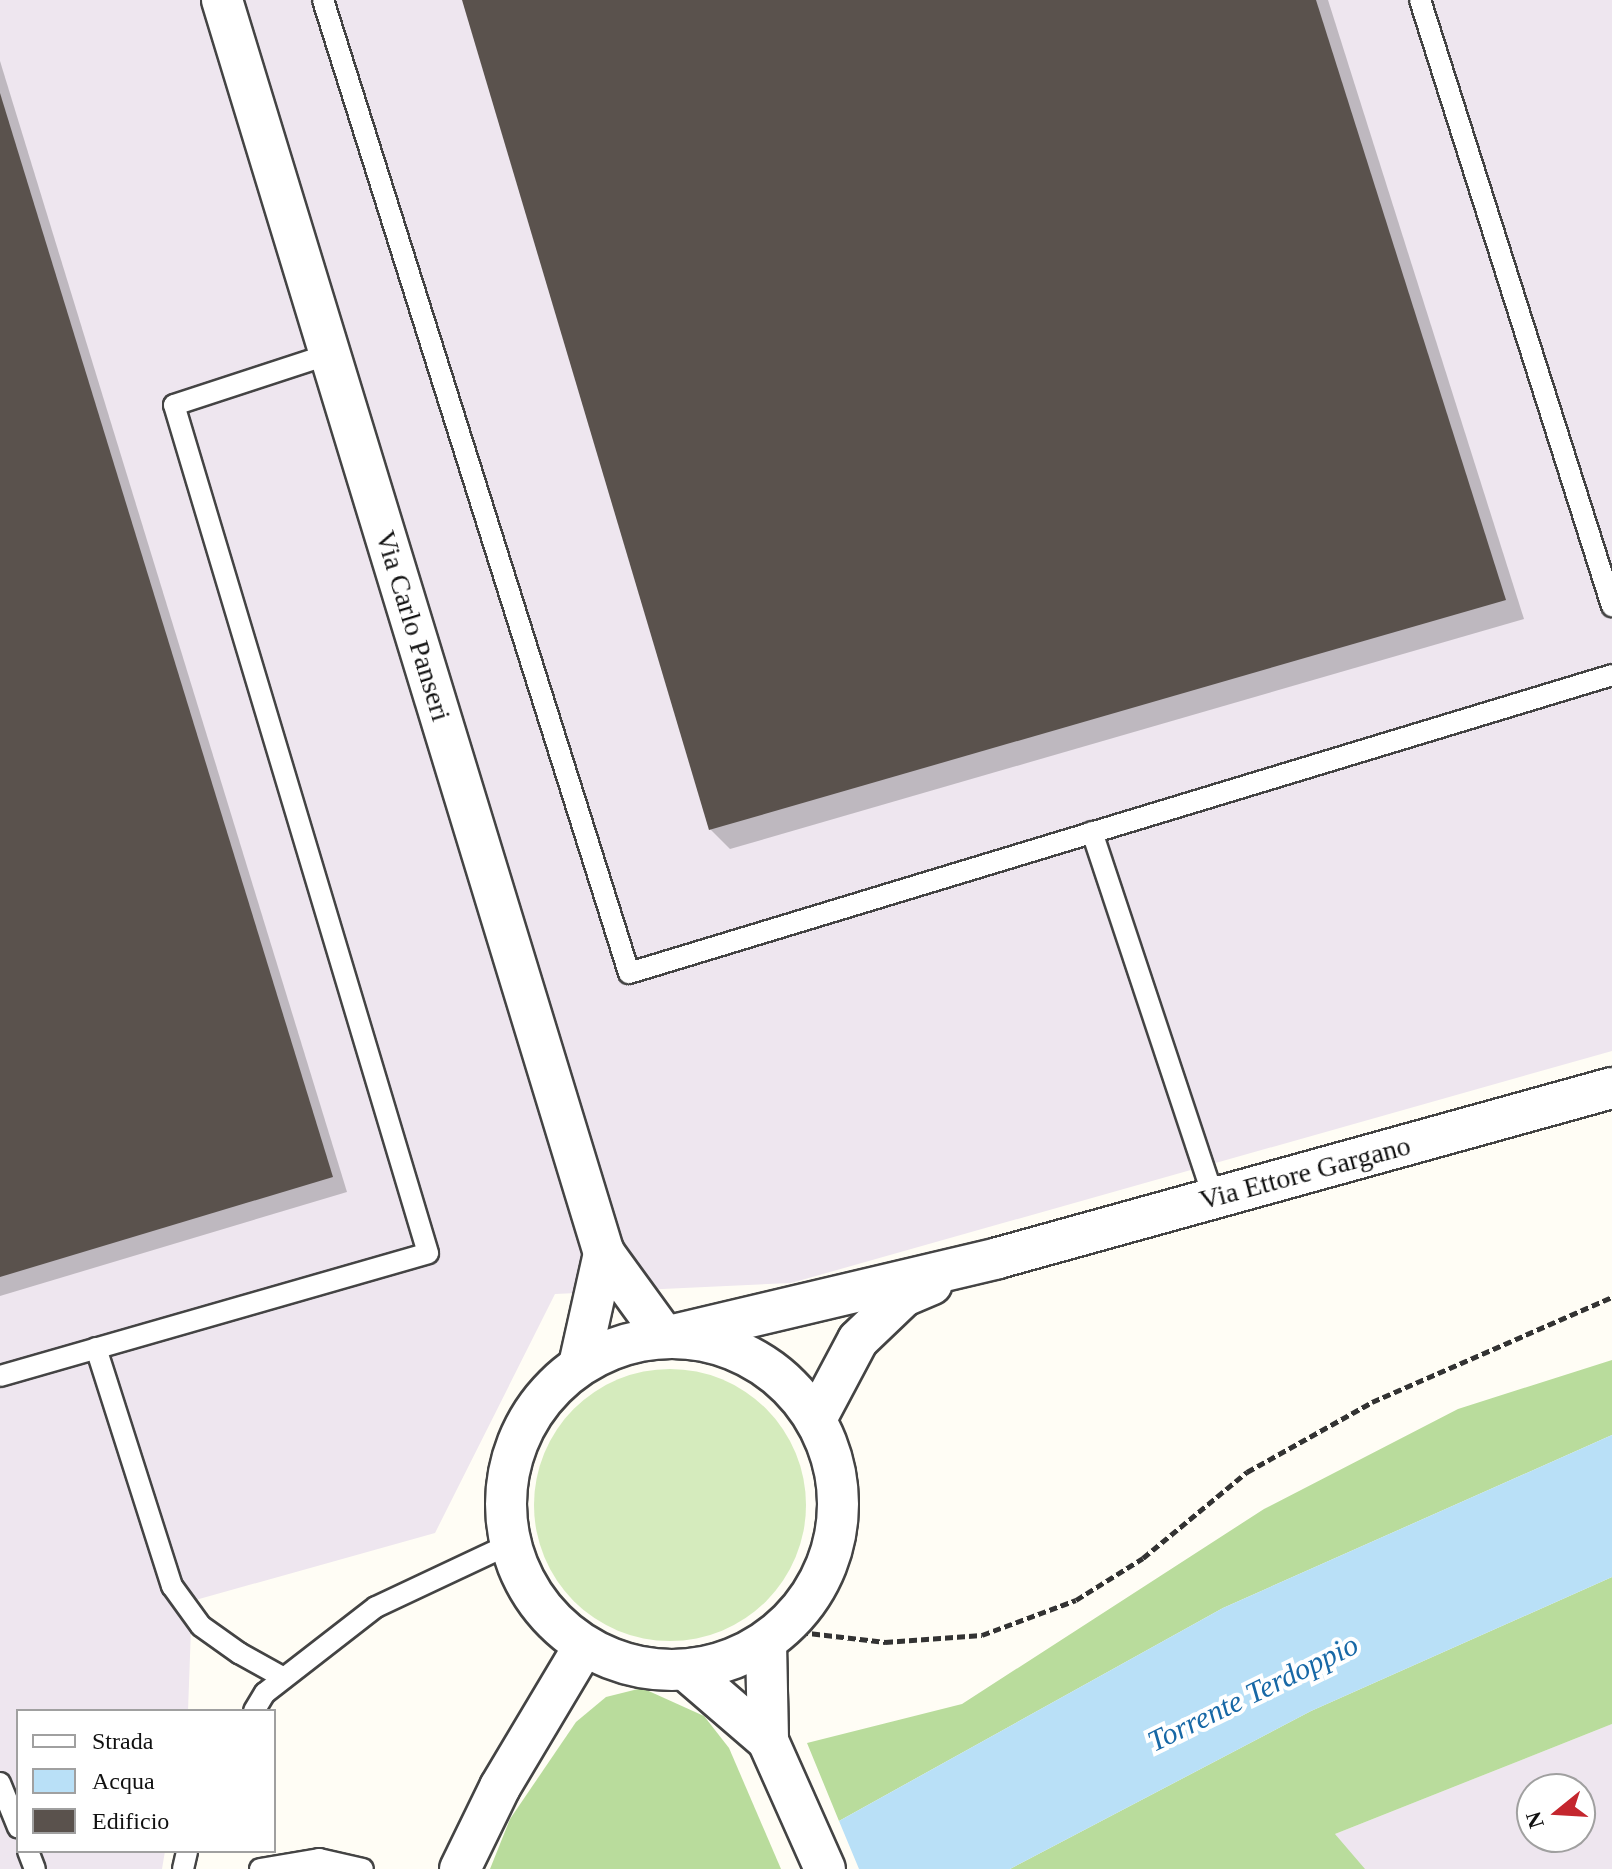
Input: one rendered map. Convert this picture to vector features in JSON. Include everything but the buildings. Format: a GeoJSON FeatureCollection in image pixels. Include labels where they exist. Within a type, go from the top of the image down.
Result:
{"type":"FeatureCollection","features":[{"type":"Feature","properties":{"kind":"street","name":"Via Carlo Panseri"},"geometry":{"type":"LineString","coordinates":[[222,0],[604,1253],[665,1337]]}},
{"type":"Feature","properties":{"kind":"street","name":"Via Ettore Gargano"},"geometry":{"type":"LineString","coordinates":[[665,1337],[998,1258],[1612,1088]]}},
{"type":"Feature","properties":{"kind":"street","name":"Via Carlo Panseri"},"geometry":{"type":"LineString","coordinates":[[579,1365],[604,1253]]}},
{"type":"Feature","properties":{"kind":"street","name":"Via Ettore Gargano"},"geometry":{"type":"LineString","coordinates":[[816,1419],[858,1340],[904,1296],[998,1258]]}},
{"type":"Feature","properties":{"kind":"street"},"geometry":{"type":"LineString","coordinates":[[665,1337],[709,1341],[752,1357],[787,1384],[816,1419],[836,1473],[837,1530],[818,1585],[774,1636],[728,1662],[687,1671],[633,1666],[584,1646],[551,1619],[525,1584],[510,1544],[505,1494],[516,1444],[541,1400],[579,1365],[620,1345],[665,1337]]}},
{"type":"Feature","properties":{"kind":"street"},"geometry":{"type":"LineString","coordinates":[[768,1741],[774,1636]]}},
{"type":"Feature","properties":{"kind":"street"},"geometry":{"type":"LineString","coordinates":[[460,1869],[500,1787],[584,1646]]}},
{"type":"Feature","properties":{"kind":"street"},"geometry":{"type":"LineString","coordinates":[[687,1671],[768,1741],[825,1869]]}},
{"type":"Feature","properties":{"kind":"lane"},"geometry":{"type":"LineString","coordinates":[[323,0],[629,973],[1612,675]]}},
{"type":"Feature","properties":{"kind":"lane"},"geometry":{"type":"LineString","coordinates":[[1420,0],[1612,606]]}},
{"type":"Feature","properties":{"kind":"lane"},"geometry":{"type":"LineString","coordinates":[[0,1376],[428,1253],[174,405],[330,354]]}},
{"type":"Feature","properties":{"kind":"lane"},"geometry":{"type":"LineString","coordinates":[[1092,832],[1214,1198]]}},
{"type":"Feature","properties":{"kind":"lane"},"geometry":{"type":"LineString","coordinates":[[96,1348],[172,1586],[201,1626],[239,1653],[284,1678]]}},
{"type":"Feature","properties":{"kind":"lane"},"geometry":{"type":"LineString","coordinates":[[255,1709],[265,1693],[376,1607],[510,1544]]}},
{"type":"Feature","properties":{"kind":"lane"},"geometry":{"type":"LineString","coordinates":[[0,1783],[16,1822]]}},
{"type":"Feature","properties":{"kind":"lane"},"geometry":{"type":"LineString","coordinates":[[260,1869],[319,1859],[363,1869]]}},
{"type":"Feature","properties":{"kind":"path"},"geometry":{"type":"LineString","coordinates":[[774,1636],[885,1642],[982,1635],[1076,1600],[1143,1558],[1247,1472],[1372,1402],[1612,1297]]}},
{"type":"Feature","properties":{"kind":"shaded area"},"geometry":{"type":"Polygon","coordinates":[[[0,0],[1612,0],[1612,1051],[791,1283],[555,1294],[435,1533],[192,1601],[188,1709],[16,1709],[16,1853],[165,1853],[162,1869],[0,1869],[0,0]]]}},
{"type":"Feature","properties":{"kind":"shaded area"},"geometry":{"type":"Polygon","coordinates":[[[1612,1724],[1612,1869],[1247,1869],[1612,1724]]]}},
{"type":"Feature","properties":{"kind":"green space"},"geometry":{"type":"Polygon","coordinates":[[[1612,1360],[1612,1435],[1223,1608],[839,1821],[807,1743],[962,1704],[1264,1509],[1458,1409],[1612,1360]]]}},
{"type":"Feature","properties":{"kind":"green space"},"geometry":{"type":"Polygon","coordinates":[[[657,1369],[683,1369],[722,1379],[746,1392],[766,1409],[783,1429],[796,1453],[804,1478],[804,1532],[796,1557],[783,1581],[766,1601],[746,1618],[722,1631],[697,1639],[657,1641],[606,1625],[584,1610],[565,1591],[550,1569],[540,1545],[534,1518],[534,1492],[550,1441],[565,1419],[584,1400],[606,1385],[630,1375],[657,1369]]]}},
{"type":"Feature","properties":{"kind":"green space"},"geometry":{"type":"Polygon","coordinates":[[[1612,1577],[1612,1724],[1335,1834],[1365,1869],[1010,1869],[1311,1711],[1612,1577]]]}},
{"type":"Feature","properties":{"kind":"green space"},"geometry":{"type":"Polygon","coordinates":[[[642,1688],[704,1716],[729,1748],[781,1869],[490,1869],[510,1819],[576,1722],[606,1697],[642,1688]]]}},
{"type":"Feature","properties":{"kind":"water","name":"Torrente Terdoppio"},"geometry":{"type":"Polygon","coordinates":[[[1612,1435],[1612,1577],[1311,1711],[1010,1869],[859,1869],[839,1821],[1223,1608],[1612,1435]]]}}]}
